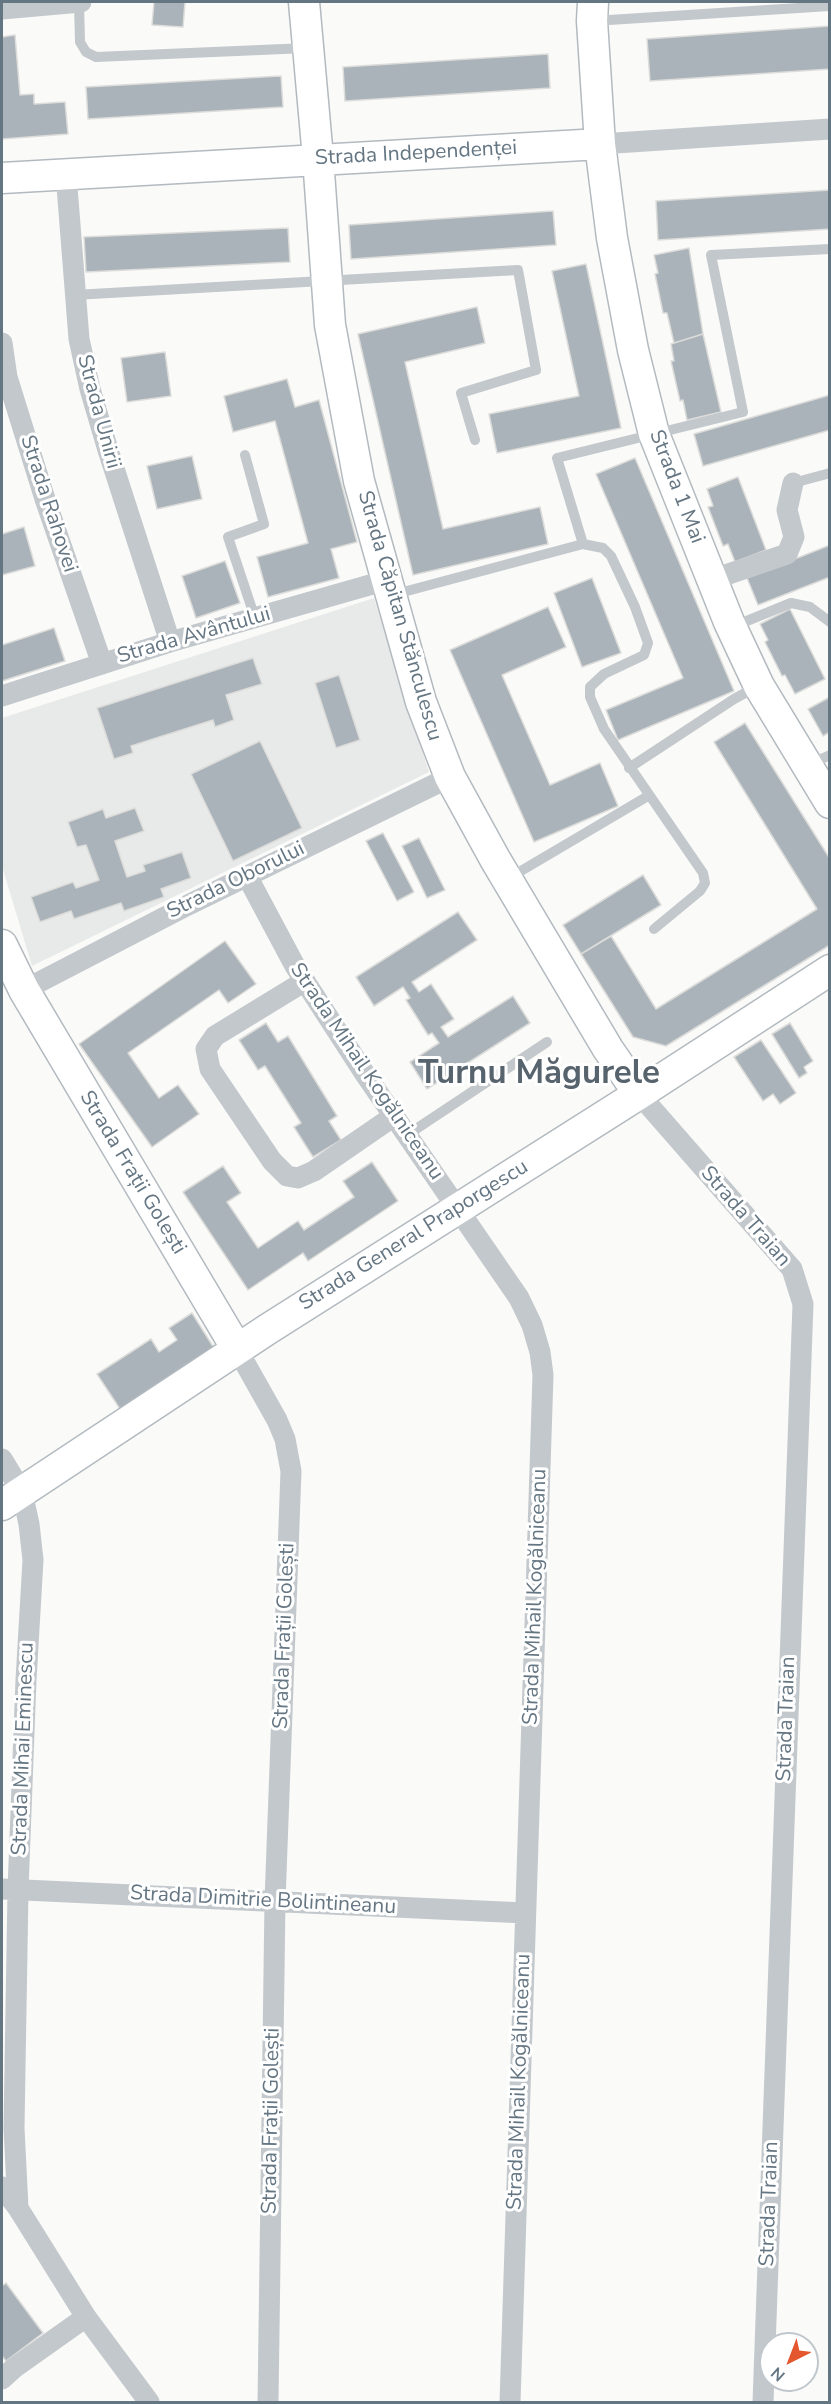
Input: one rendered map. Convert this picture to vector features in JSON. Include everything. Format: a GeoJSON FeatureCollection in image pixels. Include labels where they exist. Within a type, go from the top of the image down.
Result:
{"type":"FeatureCollection","features":[{"type":"Feature","properties":{"kind":"street"},"geometry":{"type":"LineString","coordinates":[[2,9],[80,2]]}},
{"type":"Feature","properties":{"kind":"street","name":"Strada Căpitan Stănculescu"},"geometry":{"type":"LineString","coordinates":[[304,2],[330,325],[359,481],[421,702],[450,777],[506,879],[608,1049],[639,1094]]}},
{"type":"Feature","properties":{"kind":"street","name":"Strada 1 Mai"},"geometry":{"type":"LineString","coordinates":[[592,11],[600,144],[612,238],[633,350],[654,434],[711,580],[759,686],[818,761],[830,804]]}},
{"type":"Feature","properties":{"kind":"street","name":"Strada Independenței"},"geometry":{"type":"LineString","coordinates":[[2,178],[830,129]]}},
{"type":"Feature","properties":{"kind":"street","name":"Strada Unirii"},"geometry":{"type":"LineString","coordinates":[[66,174],[74,295],[79,339],[90,389],[170,642]]}},
{"type":"Feature","properties":{"kind":"street","name":"Strada Rahovei"},"geometry":{"type":"LineString","coordinates":[[2,343],[7,377],[45,499],[102,664]]}},
{"type":"Feature","properties":{"kind":"street"},"geometry":{"type":"LineString","coordinates":[[711,580],[787,554],[794,537],[787,510],[793,483]]}},
{"type":"Feature","properties":{"kind":"street","name":"Strada Avântului"},"geometry":{"type":"LineString","coordinates":[[2,696],[170,642],[255,618],[389,588]]}},
{"type":"Feature","properties":{"kind":"street","name":"Strada Oborului"},"geometry":{"type":"LineString","coordinates":[[24,990],[246,876],[450,777]]}},
{"type":"Feature","properties":{"kind":"street","name":"Strada Mihail Kogălniceanu"},"geometry":{"type":"LineString","coordinates":[[246,876],[305,981],[519,1298],[532,1325],[540,1352],[543,1375],[510,2403]]}},
{"type":"Feature","properties":{"kind":"street","name":"Strada Frații Golești"},"geometry":{"type":"LineString","coordinates":[[2,945],[24,990],[277,1420],[285,1439],[291,1471],[275,1901],[268,2403]]}},
{"type":"Feature","properties":{"kind":"street","name":"Strada General Praporgescu"},"geometry":{"type":"LineString","coordinates":[[12,1499],[237,1349],[830,970]]}},
{"type":"Feature","properties":{"kind":"street"},"geometry":{"type":"LineString","coordinates":[[305,981],[215,1036],[206,1049],[210,1069],[272,1161],[287,1176],[298,1178],[314,1171],[394,1116]]}},
{"type":"Feature","properties":{"kind":"street","name":"Strada Traian"},"geometry":{"type":"LineString","coordinates":[[639,1094],[792,1269],[803,1304],[763,2403]]}},
{"type":"Feature","properties":{"kind":"street","name":"Strada Mihai Eminescu"},"geometry":{"type":"LineString","coordinates":[[2,1458],[12,1499],[29,1524],[33,1560],[10,1889],[14,2128],[18,2208],[86,2317],[148,2403]]}},
{"type":"Feature","properties":{"kind":"street","name":"Strada Dimitrie Bolintineanu"},"geometry":{"type":"LineString","coordinates":[[10,1889],[525,1913]]}},
{"type":"Feature","properties":{"kind":"street"},"geometry":{"type":"LineString","coordinates":[[2,2187],[18,2208]]}},
{"type":"Feature","properties":{"kind":"street"},"geometry":{"type":"LineString","coordinates":[[2,2379],[86,2317]]}},
{"type":"Feature","properties":{"kind":"lane"},"geometry":{"type":"LineString","coordinates":[[80,2],[80,42],[86,52],[96,57],[308,48]]}},
{"type":"Feature","properties":{"kind":"lane"},"geometry":{"type":"LineString","coordinates":[[592,11],[830,6]]}},
{"type":"Feature","properties":{"kind":"lane"},"geometry":{"type":"LineString","coordinates":[[583,543],[557,458],[743,412],[711,255],[830,249]]}},
{"type":"Feature","properties":{"kind":"lane"},"geometry":{"type":"LineString","coordinates":[[74,295],[518,270],[536,370],[461,393],[475,440]]}},
{"type":"Feature","properties":{"kind":"lane"},"geometry":{"type":"LineString","coordinates":[[245,455],[264,524],[228,537],[255,618]]}},
{"type":"Feature","properties":{"kind":"lane"},"geometry":{"type":"LineString","coordinates":[[793,483],[830,472]]}},
{"type":"Feature","properties":{"kind":"lane"},"geometry":{"type":"LineString","coordinates":[[389,588],[583,543],[603,548],[611,556],[635,607],[648,644],[644,655],[604,674],[590,687],[590,697],[604,729],[703,873],[705,883],[700,891],[654,929]]}},
{"type":"Feature","properties":{"kind":"lane"},"geometry":{"type":"LineString","coordinates":[[731,627],[791,603],[810,607],[830,622]]}},
{"type":"Feature","properties":{"kind":"lane"},"geometry":{"type":"LineString","coordinates":[[629,768],[734,699],[759,686]]}},
{"type":"Feature","properties":{"kind":"lane"},"geometry":{"type":"LineString","coordinates":[[506,879],[648,796]]}},
{"type":"Feature","properties":{"kind":"lane"},"geometry":{"type":"LineString","coordinates":[[407,1135],[547,1042]]}},
{"type":"Feature","properties":{"kind":"shaded area"},"geometry":{"type":"Polygon","coordinates":[[[374,598],[429,772],[32,966],[2,866],[2,718],[374,598]]]}},
{"type":"Feature","properties":{"kind":"building"},"geometry":{"type":"Polygon","coordinates":[[[154,2],[185,2],[183,27],[152,25],[154,2]]]}},
{"type":"Feature","properties":{"kind":"building"},"geometry":{"type":"Polygon","coordinates":[[[830,26],[830,69],[650,81],[647,39],[830,26]]]}},
{"type":"Feature","properties":{"kind":"building"},"geometry":{"type":"Polygon","coordinates":[[[15,35],[20,95],[34,94],[34,104],[65,102],[68,134],[2,139],[2,37],[15,35]]]}},
{"type":"Feature","properties":{"kind":"building"},"geometry":{"type":"Polygon","coordinates":[[[548,54],[550,88],[345,101],[343,67],[548,54]]]}},
{"type":"Feature","properties":{"kind":"building"},"geometry":{"type":"Polygon","coordinates":[[[281,76],[283,107],[88,119],[86,87],[281,76]]]}},
{"type":"Feature","properties":{"kind":"building"},"geometry":{"type":"Polygon","coordinates":[[[830,190],[830,229],[658,240],[656,201],[830,190]]]}},
{"type":"Feature","properties":{"kind":"building"},"geometry":{"type":"Polygon","coordinates":[[[553,211],[556,245],[351,259],[349,225],[553,211]]]}},
{"type":"Feature","properties":{"kind":"building"},"geometry":{"type":"Polygon","coordinates":[[[288,228],[290,262],[86,272],[84,237],[288,228]]]}},
{"type":"Feature","properties":{"kind":"building"},"geometry":{"type":"Polygon","coordinates":[[[689,248],[703,334],[674,343],[667,313],[663,313],[655,274],[658,273],[654,255],[689,248]]]}},
{"type":"Feature","properties":{"kind":"building"},"geometry":{"type":"Polygon","coordinates":[[[586,264],[621,428],[497,453],[489,414],[579,396],[552,271],[586,264]]]}},
{"type":"Feature","properties":{"kind":"building"},"geometry":{"type":"Polygon","coordinates":[[[477,307],[485,343],[405,362],[443,529],[540,507],[548,544],[413,575],[358,334],[477,307]]]}},
{"type":"Feature","properties":{"kind":"building"},"geometry":{"type":"Polygon","coordinates":[[[703,334],[721,412],[687,420],[671,361],[674,361],[671,344],[703,334]]]}},
{"type":"Feature","properties":{"kind":"building"},"geometry":{"type":"Polygon","coordinates":[[[165,352],[171,396],[127,402],[121,358],[165,352]]]}},
{"type":"Feature","properties":{"kind":"building"},"geometry":{"type":"Polygon","coordinates":[[[287,379],[295,407],[319,400],[357,542],[331,549],[339,578],[268,597],[257,557],[308,543],[275,421],[233,432],[224,396],[287,379]]]}},
{"type":"Feature","properties":{"kind":"building"},"geometry":{"type":"Polygon","coordinates":[[[830,395],[830,430],[703,466],[694,434],[830,395]]]}},
{"type":"Feature","properties":{"kind":"building"},"geometry":{"type":"Polygon","coordinates":[[[192,456],[202,499],[157,509],[147,466],[192,456]]]}},
{"type":"Feature","properties":{"kind":"building"},"geometry":{"type":"Polygon","coordinates":[[[635,458],[734,691],[618,740],[606,710],[683,678],[596,474],[635,458]]]}},
{"type":"Feature","properties":{"kind":"building"},"geometry":{"type":"Polygon","coordinates":[[[738,477],[766,550],[735,562],[728,544],[723,546],[708,507],[713,506],[707,489],[738,477]]]}},
{"type":"Feature","properties":{"kind":"building"},"geometry":{"type":"Polygon","coordinates":[[[24,527],[35,566],[2,575],[2,534],[24,527]]]}},
{"type":"Feature","properties":{"kind":"building"},"geometry":{"type":"Polygon","coordinates":[[[830,545],[830,577],[758,605],[747,578],[830,545]]]}},
{"type":"Feature","properties":{"kind":"building"},"geometry":{"type":"Polygon","coordinates":[[[225,561],[240,603],[196,618],[182,576],[225,561]]]}},
{"type":"Feature","properties":{"kind":"building"},"geometry":{"type":"Polygon","coordinates":[[[592,578],[621,653],[582,667],[554,593],[592,578]]]}},
{"type":"Feature","properties":{"kind":"building"},"geometry":{"type":"Polygon","coordinates":[[[548,607],[566,647],[502,675],[550,785],[600,763],[618,806],[534,842],[450,650],[548,607]]]}},
{"type":"Feature","properties":{"kind":"building"},"geometry":{"type":"Polygon","coordinates":[[[790,609],[825,679],[795,694],[785,675],[782,676],[765,642],[768,640],[760,624],[790,609]]]}},
{"type":"Feature","properties":{"kind":"building"},"geometry":{"type":"Polygon","coordinates":[[[54,628],[65,661],[2,681],[2,645],[54,628]]]}},
{"type":"Feature","properties":{"kind":"building"},"geometry":{"type":"Polygon","coordinates":[[[253,658],[262,684],[226,695],[234,720],[215,727],[213,720],[131,746],[133,753],[114,759],[97,708],[253,658]]]}},
{"type":"Feature","properties":{"kind":"building"},"geometry":{"type":"Polygon","coordinates":[[[339,675],[360,740],[336,748],[315,683],[339,675]]]}},
{"type":"Feature","properties":{"kind":"building"},"geometry":{"type":"Polygon","coordinates":[[[830,697],[830,732],[823,736],[808,709],[830,697]]]}},
{"type":"Feature","properties":{"kind":"building"},"geometry":{"type":"Polygon","coordinates":[[[745,723],[830,859],[830,945],[666,1046],[633,1037],[581,954],[611,936],[656,1009],[817,909],[714,742],[745,723]]]}},
{"type":"Feature","properties":{"kind":"building"},"geometry":{"type":"Polygon","coordinates":[[[260,741],[302,828],[233,861],[191,774],[260,741]]]}},
{"type":"Feature","properties":{"kind":"building"},"geometry":{"type":"Polygon","coordinates":[[[135,808],[144,831],[115,841],[127,877],[145,871],[143,865],[182,852],[191,878],[161,889],[164,897],[124,911],[121,903],[74,919],[71,911],[40,922],[31,897],[73,882],[76,888],[99,880],[86,845],[77,847],[68,822],[103,809],[106,818],[135,808]]]}},
{"type":"Feature","properties":{"kind":"building"},"geometry":{"type":"Polygon","coordinates":[[[383,833],[414,892],[397,901],[366,841],[383,833]]]}},
{"type":"Feature","properties":{"kind":"building"},"geometry":{"type":"Polygon","coordinates":[[[419,838],[445,890],[427,898],[402,846],[419,838]]]}},
{"type":"Feature","properties":{"kind":"building"},"geometry":{"type":"Polygon","coordinates":[[[643,875],[661,905],[581,954],[563,925],[643,875]]]}},
{"type":"Feature","properties":{"kind":"building"},"geometry":{"type":"Polygon","coordinates":[[[458,912],[477,940],[412,982],[419,992],[431,984],[454,1019],[441,1027],[448,1037],[513,996],[530,1023],[427,1089],[410,1062],[439,1043],[432,1033],[428,1035],[406,1000],[410,998],[403,987],[374,1006],[356,977],[458,912]]]}},
{"type":"Feature","properties":{"kind":"building"},"geometry":{"type":"Polygon","coordinates":[[[225,941],[256,984],[228,1003],[219,990],[128,1053],[159,1098],[178,1085],[199,1114],[152,1147],[79,1044],[225,941]]]}},
{"type":"Feature","properties":{"kind":"building"},"geometry":{"type":"Polygon","coordinates":[[[266,1023],[278,1042],[288,1036],[337,1116],[329,1121],[341,1140],[313,1157],[294,1127],[301,1123],[265,1066],[258,1070],[239,1040],[266,1023]]]}},
{"type":"Feature","properties":{"kind":"building"},"geometry":{"type":"Polygon","coordinates":[[[790,1023],[813,1061],[804,1067],[807,1073],[799,1078],[772,1034],[790,1023]]]}},
{"type":"Feature","properties":{"kind":"building"},"geometry":{"type":"Polygon","coordinates":[[[761,1040],[796,1093],[780,1104],[773,1094],[763,1101],[734,1057],[761,1040]]]}},
{"type":"Feature","properties":{"kind":"building"},"geometry":{"type":"Polygon","coordinates":[[[372,1162],[398,1201],[308,1261],[303,1253],[248,1290],[183,1192],[223,1166],[241,1193],[227,1202],[258,1248],[298,1221],[304,1230],[354,1197],[343,1181],[372,1162]]]}},
{"type":"Feature","properties":{"kind":"building"},"geometry":{"type":"Polygon","coordinates":[[[192,1313],[214,1348],[120,1409],[97,1374],[151,1339],[159,1352],[177,1340],[169,1328],[192,1313]]]}},
{"type":"Feature","properties":{"kind":"building"},"geometry":{"type":"Polygon","coordinates":[[[6,2283],[43,2333],[6,2361],[2,2356],[2,2286],[6,2283]]]}},
{"type":"Feature","properties":{"kind":"district","name":"Turnu Măgurele"},"geometry":{"type":"Point","coordinates":[539,1075]}}]}
